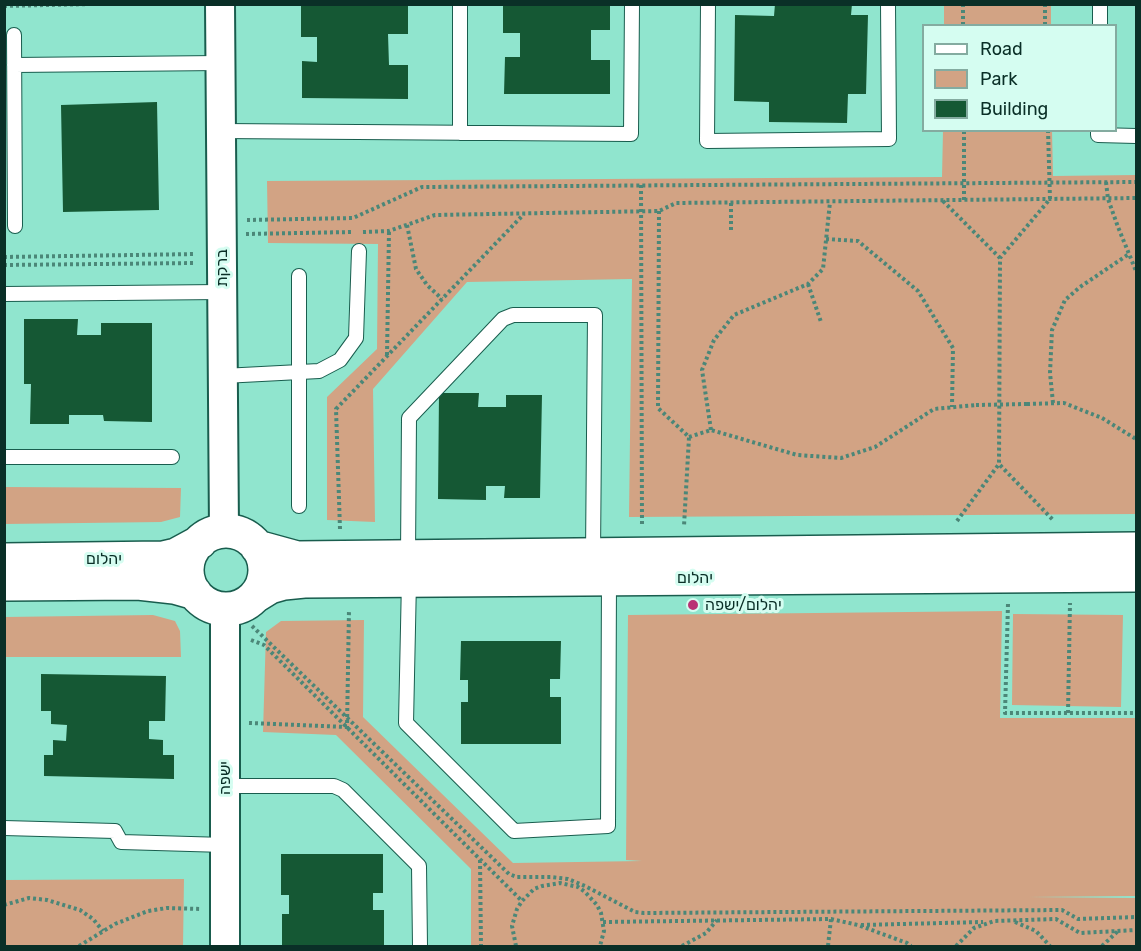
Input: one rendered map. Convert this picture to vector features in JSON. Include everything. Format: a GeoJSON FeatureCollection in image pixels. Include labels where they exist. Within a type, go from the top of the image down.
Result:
{"type":"FeatureCollection","features":[{"type":"Feature","properties":{"kind":"street","name":"ברקת"},"geometry":{"type":"LineString","coordinates":[[212,537],[223,376],[220,4]]}},
{"type":"Feature","properties":{"kind":"street"},"geometry":{"type":"LineString","coordinates":[[241,534],[257,547],[263,558],[265,571],[263,584],[235,611],[212,607],[195,593],[190,584],[188,572],[193,551],[212,537],[241,534]]}},
{"type":"Feature","properties":{"kind":"street","name":"יהלום"},"geometry":{"type":"LineString","coordinates":[[4,560],[163,558],[176,555],[212,537]]}},
{"type":"Feature","properties":{"kind":"street","name":"יהלום"},"geometry":{"type":"LineString","coordinates":[[257,547],[345,569]]}},
{"type":"Feature","properties":{"kind":"street","name":"יהלום"},"geometry":{"type":"LineString","coordinates":[[235,611],[270,587],[345,569],[601,567],[1008,576],[1137,549]]}},
{"type":"Feature","properties":{"kind":"street","name":"יהלום"},"geometry":{"type":"LineString","coordinates":[[601,567],[642,554],[935,551],[1076,563],[1137,575]]}},
{"type":"Feature","properties":{"kind":"street","name":"יהלום"},"geometry":{"type":"LineString","coordinates":[[4,584],[138,583],[174,587],[195,593]]}},
{"type":"Feature","properties":{"kind":"street","name":"ישפה"},"geometry":{"type":"LineString","coordinates":[[225,946],[225,722],[235,611]]}},
{"type":"Feature","properties":{"kind":"lane"},"geometry":{"type":"LineString","coordinates":[[460,4],[460,132]]}},
{"type":"Feature","properties":{"kind":"lane"},"geometry":{"type":"LineString","coordinates":[[221,131],[631,134],[632,4]]}},
{"type":"Feature","properties":{"kind":"lane"},"geometry":{"type":"LineString","coordinates":[[708,4],[707,141],[889,139],[888,4]]}},
{"type":"Feature","properties":{"kind":"lane"},"geometry":{"type":"LineString","coordinates":[[1100,4],[1100,24]]}},
{"type":"Feature","properties":{"kind":"lane"},"geometry":{"type":"LineString","coordinates":[[14,35],[15,226]]}},
{"type":"Feature","properties":{"kind":"lane"},"geometry":{"type":"LineString","coordinates":[[14,66],[220,63]]}},
{"type":"Feature","properties":{"kind":"lane"},"geometry":{"type":"LineString","coordinates":[[1098,132],[1098,135],[1137,136]]}},
{"type":"Feature","properties":{"kind":"lane"},"geometry":{"type":"LineString","coordinates":[[223,376],[319,371],[340,360],[356,338],[359,251]]}},
{"type":"Feature","properties":{"kind":"lane"},"geometry":{"type":"LineString","coordinates":[[299,276],[299,506]]}},
{"type":"Feature","properties":{"kind":"lane"},"geometry":{"type":"LineString","coordinates":[[4,294],[222,292]]}},
{"type":"Feature","properties":{"kind":"lane"},"geometry":{"type":"LineString","coordinates":[[513,315],[595,315],[608,826],[514,831],[406,723],[409,568],[409,418],[503,319],[513,315]]}},
{"type":"Feature","properties":{"kind":"lane"},"geometry":{"type":"LineString","coordinates":[[4,457],[172,457]]}},
{"type":"Feature","properties":{"kind":"lane"},"geometry":{"type":"LineString","coordinates":[[225,786],[334,786],[343,790],[419,866],[420,946]]}},
{"type":"Feature","properties":{"kind":"lane"},"geometry":{"type":"LineString","coordinates":[[4,828],[115,831],[121,842],[225,845]]}},
{"type":"Feature","properties":{"kind":"path"},"geometry":{"type":"LineString","coordinates":[[4,6],[93,4]]}},
{"type":"Feature","properties":{"kind":"path"},"geometry":{"type":"LineString","coordinates":[[963,4],[963,24]]}},
{"type":"Feature","properties":{"kind":"path"},"geometry":{"type":"LineString","coordinates":[[1045,4],[1046,24]]}},
{"type":"Feature","properties":{"kind":"path"},"geometry":{"type":"LineString","coordinates":[[963,200],[964,132]]}},
{"type":"Feature","properties":{"kind":"path"},"geometry":{"type":"LineString","coordinates":[[935,551],[999,464],[1000,258],[1050,199],[1048,132]]}},
{"type":"Feature","properties":{"kind":"path"},"geometry":{"type":"LineString","coordinates":[[1106,182],[1108,199],[1137,271]]}},
{"type":"Feature","properties":{"kind":"path"},"geometry":{"type":"LineString","coordinates":[[4,265],[222,243],[353,219],[422,187],[1137,182]]}},
{"type":"Feature","properties":{"kind":"path"},"geometry":{"type":"LineString","coordinates":[[641,185],[642,554]]}},
{"type":"Feature","properties":{"kind":"path"},"geometry":{"type":"LineString","coordinates":[[4,257],[388,231],[435,215],[659,212],[676,203],[1137,198]]}},
{"type":"Feature","properties":{"kind":"path"},"geometry":{"type":"LineString","coordinates":[[943,200],[1000,258]]}},
{"type":"Feature","properties":{"kind":"path"},"geometry":{"type":"LineString","coordinates":[[711,430],[702,370],[714,340],[735,315],[808,284],[823,269],[830,202]]}},
{"type":"Feature","properties":{"kind":"path"},"geometry":{"type":"LineString","coordinates":[[731,203],[731,230]]}},
{"type":"Feature","properties":{"kind":"path"},"geometry":{"type":"LineString","coordinates":[[659,212],[658,408],[689,437],[683,554]]}},
{"type":"Feature","properties":{"kind":"path"},"geometry":{"type":"LineString","coordinates":[[347,727],[345,569],[336,409],[525,214]]}},
{"type":"Feature","properties":{"kind":"path"},"geometry":{"type":"LineString","coordinates":[[407,225],[416,269],[427,285],[442,299]]}},
{"type":"Feature","properties":{"kind":"path"},"geometry":{"type":"LineString","coordinates":[[387,355],[388,231]]}},
{"type":"Feature","properties":{"kind":"path"},"geometry":{"type":"LineString","coordinates":[[826,239],[858,241],[918,291],[953,348],[952,407]]}},
{"type":"Feature","properties":{"kind":"path"},"geometry":{"type":"LineString","coordinates":[[1053,404],[1050,373],[1052,330],[1065,300],[1080,287],[1129,254]]}},
{"type":"Feature","properties":{"kind":"path"},"geometry":{"type":"LineString","coordinates":[[808,284],[821,322]]}},
{"type":"Feature","properties":{"kind":"path"},"geometry":{"type":"LineString","coordinates":[[689,437],[711,430],[797,455],[841,458],[875,447],[934,409],[976,405],[1064,403],[1102,418],[1137,439]]}},
{"type":"Feature","properties":{"kind":"path"},"geometry":{"type":"LineString","coordinates":[[999,464],[1076,563],[1068,713]]}},
{"type":"Feature","properties":{"kind":"path"},"geometry":{"type":"LineString","coordinates":[[1008,576],[1005,713],[1137,713]]}},
{"type":"Feature","properties":{"kind":"path"},"geometry":{"type":"LineString","coordinates":[[235,611],[509,874],[524,878],[568,879],[635,912],[1062,910],[1078,919],[1137,917]]}},
{"type":"Feature","properties":{"kind":"path"},"geometry":{"type":"LineString","coordinates":[[235,611],[264,645],[522,901]]}},
{"type":"Feature","properties":{"kind":"path"},"geometry":{"type":"LineString","coordinates":[[225,722],[347,727]]}},
{"type":"Feature","properties":{"kind":"path"},"geometry":{"type":"LineString","coordinates":[[480,860],[481,946]]}},
{"type":"Feature","properties":{"kind":"path"},"geometry":{"type":"LineString","coordinates":[[516,946],[512,926],[522,901],[534,889],[542,885],[560,883],[569,884],[585,892],[597,905],[604,931],[600,946]]}},
{"type":"Feature","properties":{"kind":"path"},"geometry":{"type":"LineString","coordinates":[[4,905],[29,898],[55,902],[80,910],[104,931]]}},
{"type":"Feature","properties":{"kind":"path"},"geometry":{"type":"LineString","coordinates":[[79,946],[129,917],[148,911],[167,908],[225,910]]}},
{"type":"Feature","properties":{"kind":"path"},"geometry":{"type":"LineString","coordinates":[[603,922],[831,919],[858,925],[911,946]]}},
{"type":"Feature","properties":{"kind":"path"},"geometry":{"type":"LineString","coordinates":[[828,946],[831,919]]}},
{"type":"Feature","properties":{"kind":"path"},"geometry":{"type":"LineString","coordinates":[[858,925],[1056,919],[1080,933],[1137,930]]}},
{"type":"Feature","properties":{"kind":"path"},"geometry":{"type":"LineString","coordinates":[[682,946],[706,933],[717,920]]}},
{"type":"Feature","properties":{"kind":"path"},"geometry":{"type":"LineString","coordinates":[[1006,920],[1017,922],[1036,931],[1050,946]]}},
{"type":"Feature","properties":{"kind":"path"},"geometry":{"type":"LineString","coordinates":[[956,946],[974,928],[989,922]]}},
{"type":"Feature","properties":{"kind":"path"},"geometry":{"type":"LineString","coordinates":[[1102,946],[1118,931]]}},
{"type":"Feature","properties":{"kind":"green space"},"geometry":{"type":"Polygon","coordinates":[[[944,5],[1051,5],[1051,24],[944,24],[944,5]]]}},
{"type":"Feature","properties":{"kind":"green space"},"geometry":{"type":"Polygon","coordinates":[[[943,132],[1052,132],[1053,176],[1136,175],[1136,514],[629,517],[632,279],[467,282],[373,389],[375,522],[327,520],[327,397],[377,349],[378,244],[268,243],[267,181],[942,177],[943,132]]]}},
{"type":"Feature","properties":{"kind":"green space"},"geometry":{"type":"Polygon","coordinates":[[[5,487],[181,488],[180,517],[161,522],[5,524],[5,487]]]}},
{"type":"Feature","properties":{"kind":"green space"},"geometry":{"type":"Polygon","coordinates":[[[1002,611],[1000,718],[1136,718],[1136,896],[1029,897],[1136,898],[1136,946],[471,946],[471,869],[336,735],[263,732],[266,632],[281,621],[364,620],[363,717],[513,863],[642,861],[626,860],[628,615],[1002,611]]]}},
{"type":"Feature","properties":{"kind":"green space"},"geometry":{"type":"Polygon","coordinates":[[[1013,614],[1123,615],[1121,707],[1012,705],[1013,614]]]}},
{"type":"Feature","properties":{"kind":"green space"},"geometry":{"type":"Polygon","coordinates":[[[153,615],[175,621],[180,631],[181,657],[5,657],[5,617],[153,615]]]}},
{"type":"Feature","properties":{"kind":"green space"},"geometry":{"type":"Polygon","coordinates":[[[184,879],[183,946],[5,946],[5,880],[184,879]]]}},
{"type":"Feature","properties":{"kind":"building"},"geometry":{"type":"Polygon","coordinates":[[[301,4],[408,4],[408,34],[388,34],[389,65],[408,65],[408,99],[302,98],[302,61],[317,62],[317,37],[301,37],[301,4]]]}},
{"type":"Feature","properties":{"kind":"building"},"geometry":{"type":"Polygon","coordinates":[[[503,4],[610,4],[610,30],[591,30],[591,60],[610,60],[610,94],[504,94],[505,57],[520,57],[520,33],[503,33],[503,4]]]}},
{"type":"Feature","properties":{"kind":"building"},"geometry":{"type":"Polygon","coordinates":[[[775,4],[852,4],[851,15],[868,15],[866,94],[848,94],[847,123],[769,122],[769,102],[734,101],[735,15],[774,16],[775,4]]]}},
{"type":"Feature","properties":{"kind":"building"},"geometry":{"type":"Polygon","coordinates":[[[157,102],[159,210],[63,212],[61,105],[157,102]]]}},
{"type":"Feature","properties":{"kind":"building"},"geometry":{"type":"Polygon","coordinates":[[[24,319],[78,319],[77,335],[101,335],[101,323],[152,323],[152,422],[104,421],[103,415],[69,415],[69,424],[30,424],[31,384],[24,384],[24,319]]]}},
{"type":"Feature","properties":{"kind":"building"},"geometry":{"type":"Polygon","coordinates":[[[439,393],[479,393],[478,407],[506,407],[506,395],[542,395],[540,498],[504,498],[505,486],[486,486],[486,500],[438,499],[439,393]]]}},
{"type":"Feature","properties":{"kind":"building"},"geometry":{"type":"Polygon","coordinates":[[[461,641],[561,641],[560,679],[550,679],[550,697],[561,697],[561,744],[461,744],[461,702],[468,702],[468,680],[460,680],[461,641]]]}},
{"type":"Feature","properties":{"kind":"building"},"geometry":{"type":"Polygon","coordinates":[[[41,674],[166,676],[165,721],[149,721],[149,739],[163,740],[163,755],[174,755],[174,779],[44,776],[44,755],[53,755],[53,740],[66,741],[67,725],[51,724],[51,711],[41,711],[41,674]]]}},
{"type":"Feature","properties":{"kind":"building"},"geometry":{"type":"Polygon","coordinates":[[[281,854],[383,854],[383,893],[373,893],[373,910],[384,910],[384,946],[282,946],[282,914],[289,914],[289,895],[281,895],[281,854]]]}},
{"type":"Feature","properties":{"kind":"place","name":"יהלום/ישפה"},"geometry":{"type":"Point","coordinates":[693,605]}}]}
